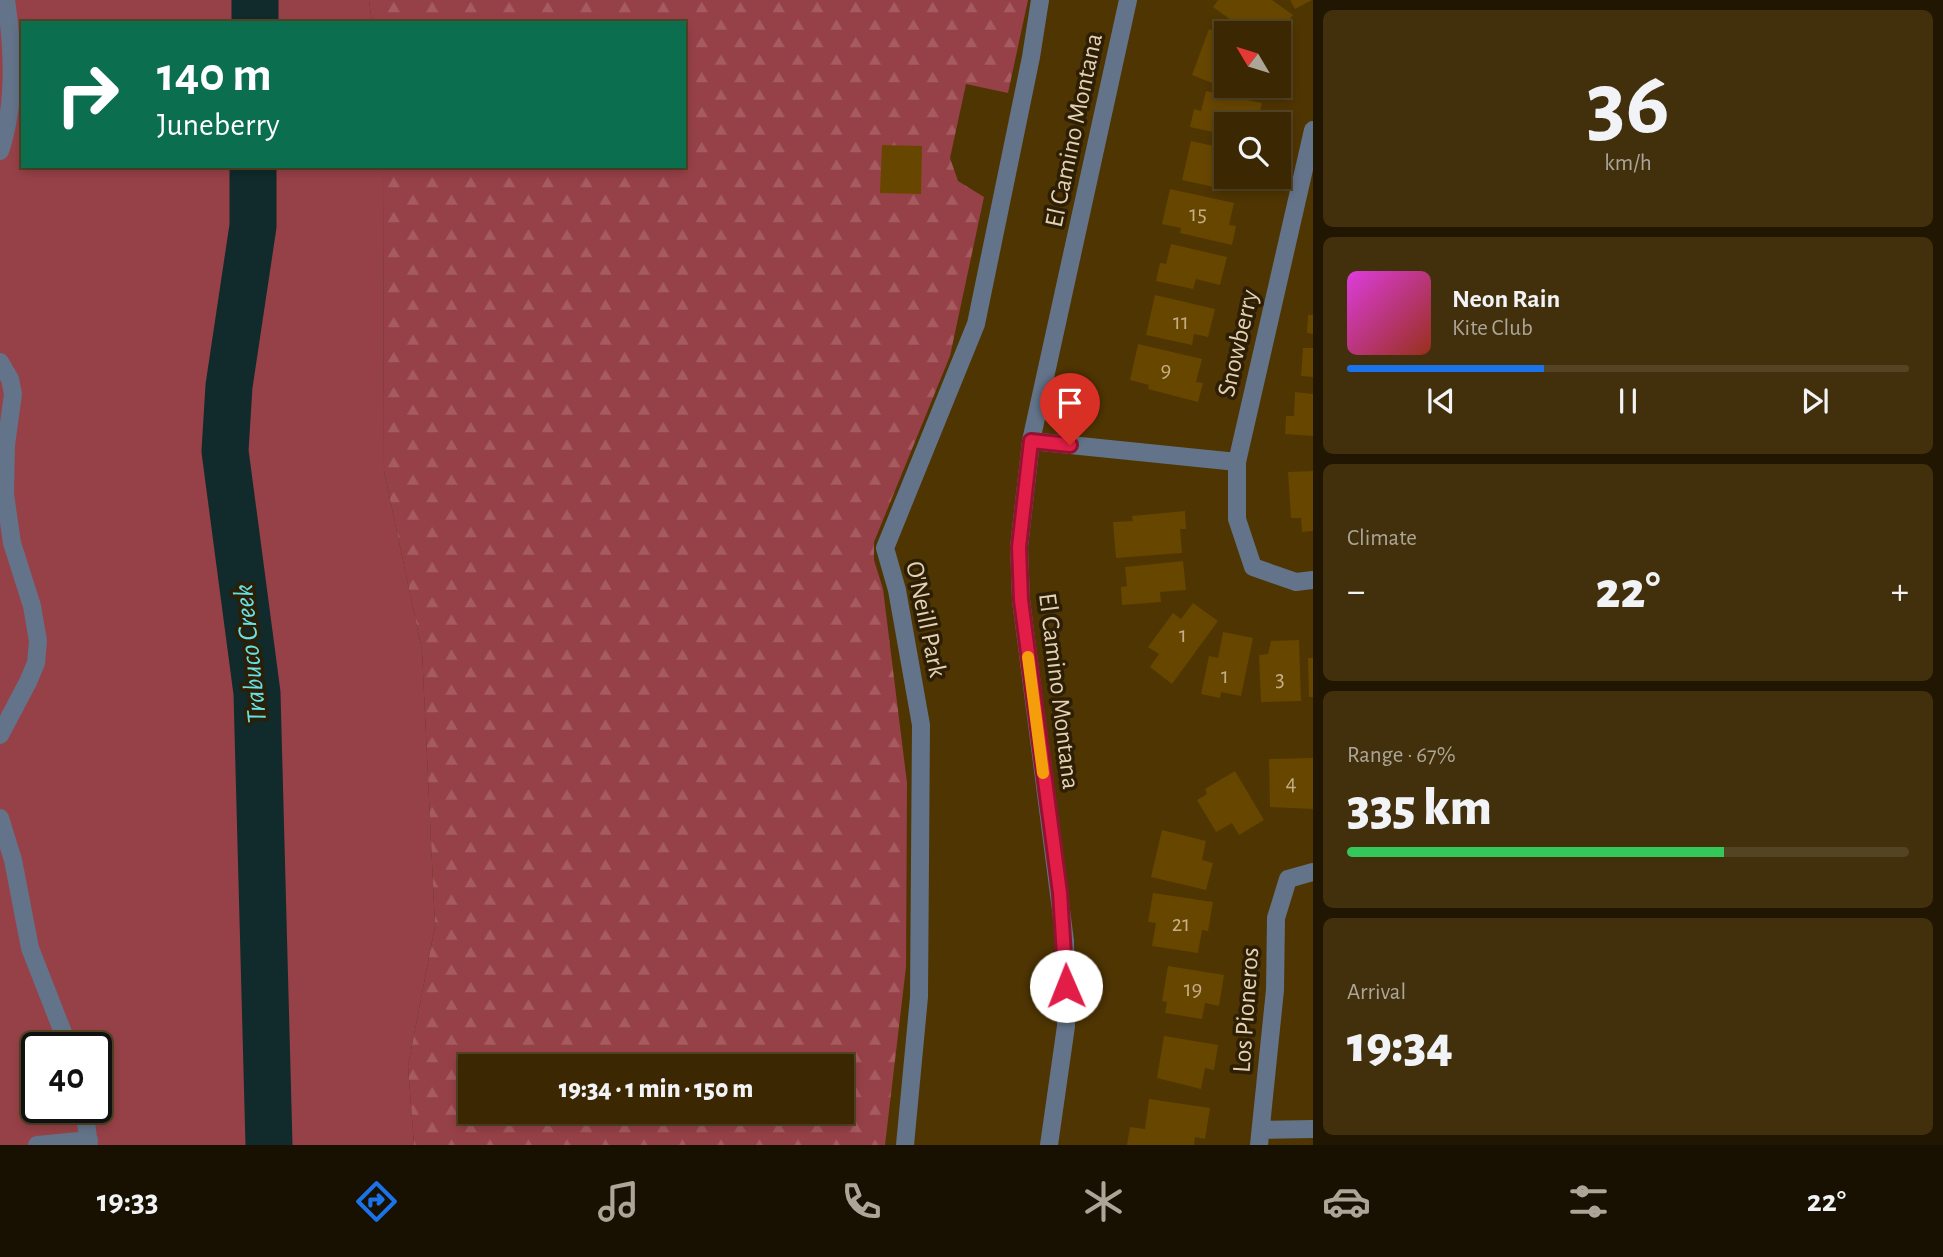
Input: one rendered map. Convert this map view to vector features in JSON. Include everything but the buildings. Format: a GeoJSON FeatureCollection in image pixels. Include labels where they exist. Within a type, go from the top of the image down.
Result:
{"type":"FeatureCollection","features":[{"type":"Feature","properties":{"kind":"street"},"geometry":{"type":"LineString","coordinates":[[0,151],[7,131],[11,69],[6,0]]}},
{"type":"Feature","properties":{"kind":"street","name":"O'Neill Park"},"geometry":{"type":"LineString","coordinates":[[905,1145],[919,997],[921,725],[897,590],[885,548],[976,324],[1031,57],[1040,0]]}},
{"type":"Feature","properties":{"kind":"street","name":"El Camino Montana"},"geometry":{"type":"LineString","coordinates":[[1049,1145],[1065,1039],[1065,952],[1021,600],[1019,547],[1031,441],[1128,0]]}},
{"type":"Feature","properties":{"kind":"street","name":"Snowberry"},"geometry":{"type":"LineString","coordinates":[[1313,130],[1237,461],[1237,519],[1253,567],[1296,582],[1313,580]]}},
{"type":"Feature","properties":{"kind":"street"},"geometry":{"type":"LineString","coordinates":[[0,362],[10,379],[13,394],[6,445],[5,494],[12,543],[32,606],[38,641],[36,663],[0,735]]}},
{"type":"Feature","properties":{"kind":"street"},"geometry":{"type":"LineString","coordinates":[[1031,441],[1237,461]]}},
{"type":"Feature","properties":{"kind":"street"},"geometry":{"type":"LineString","coordinates":[[0,818],[13,860],[30,948],[63,1032]]}},
{"type":"Feature","properties":{"kind":"street","name":"Los Pioneros"},"geometry":{"type":"LineString","coordinates":[[1261,1138],[1275,990],[1276,918],[1287,879],[1313,872]]}},
{"type":"Feature","properties":{"kind":"street"},"geometry":{"type":"LineString","coordinates":[[37,1145],[89,1142],[86,1123]]}},
{"type":"Feature","properties":{"kind":"street"},"geometry":{"type":"LineString","coordinates":[[1261,1138],[1313,1129]]}},
{"type":"Feature","properties":{"kind":"green space"},"geometry":{"type":"Polygon","coordinates":[[[0,0],[369,0],[372,21],[21,21],[21,168],[383,168],[384,471],[422,650],[435,926],[408,1066],[414,1145],[0,1145],[0,0]]]}},
{"type":"Feature","properties":{"kind":"green space"},"geometry":{"type":"Polygon","coordinates":[[[369,0],[1028,0],[1008,93],[966,84],[950,158],[958,181],[984,197],[950,356],[874,542],[874,560],[883,589],[907,783],[906,967],[885,1145],[414,1145],[408,1066],[435,926],[422,650],[384,471],[383,168],[686,168],[686,21],[372,21],[369,0]]]}},
{"type":"Feature","properties":{"kind":"waterway","name":"Trabuco Creek"},"geometry":{"type":"LineString","coordinates":[[255,0],[255,21]]}},
{"type":"Feature","properties":{"kind":"waterway","name":"Trabuco Creek"},"geometry":{"type":"LineString","coordinates":[[253,168],[253,226],[229,386],[225,451],[257,693],[269,1145]]}},
{"type":"Feature","properties":{"kind":"slow traffic"},"geometry":{"type":"LineString","coordinates":[[1028,657],[1043,773]]}},
{"type":"Feature","properties":{"kind":"route"},"geometry":{"type":"LineString","coordinates":[[1066,986],[1060,893],[1021,600],[1019,547],[1031,441],[1070,445]]}}]}
